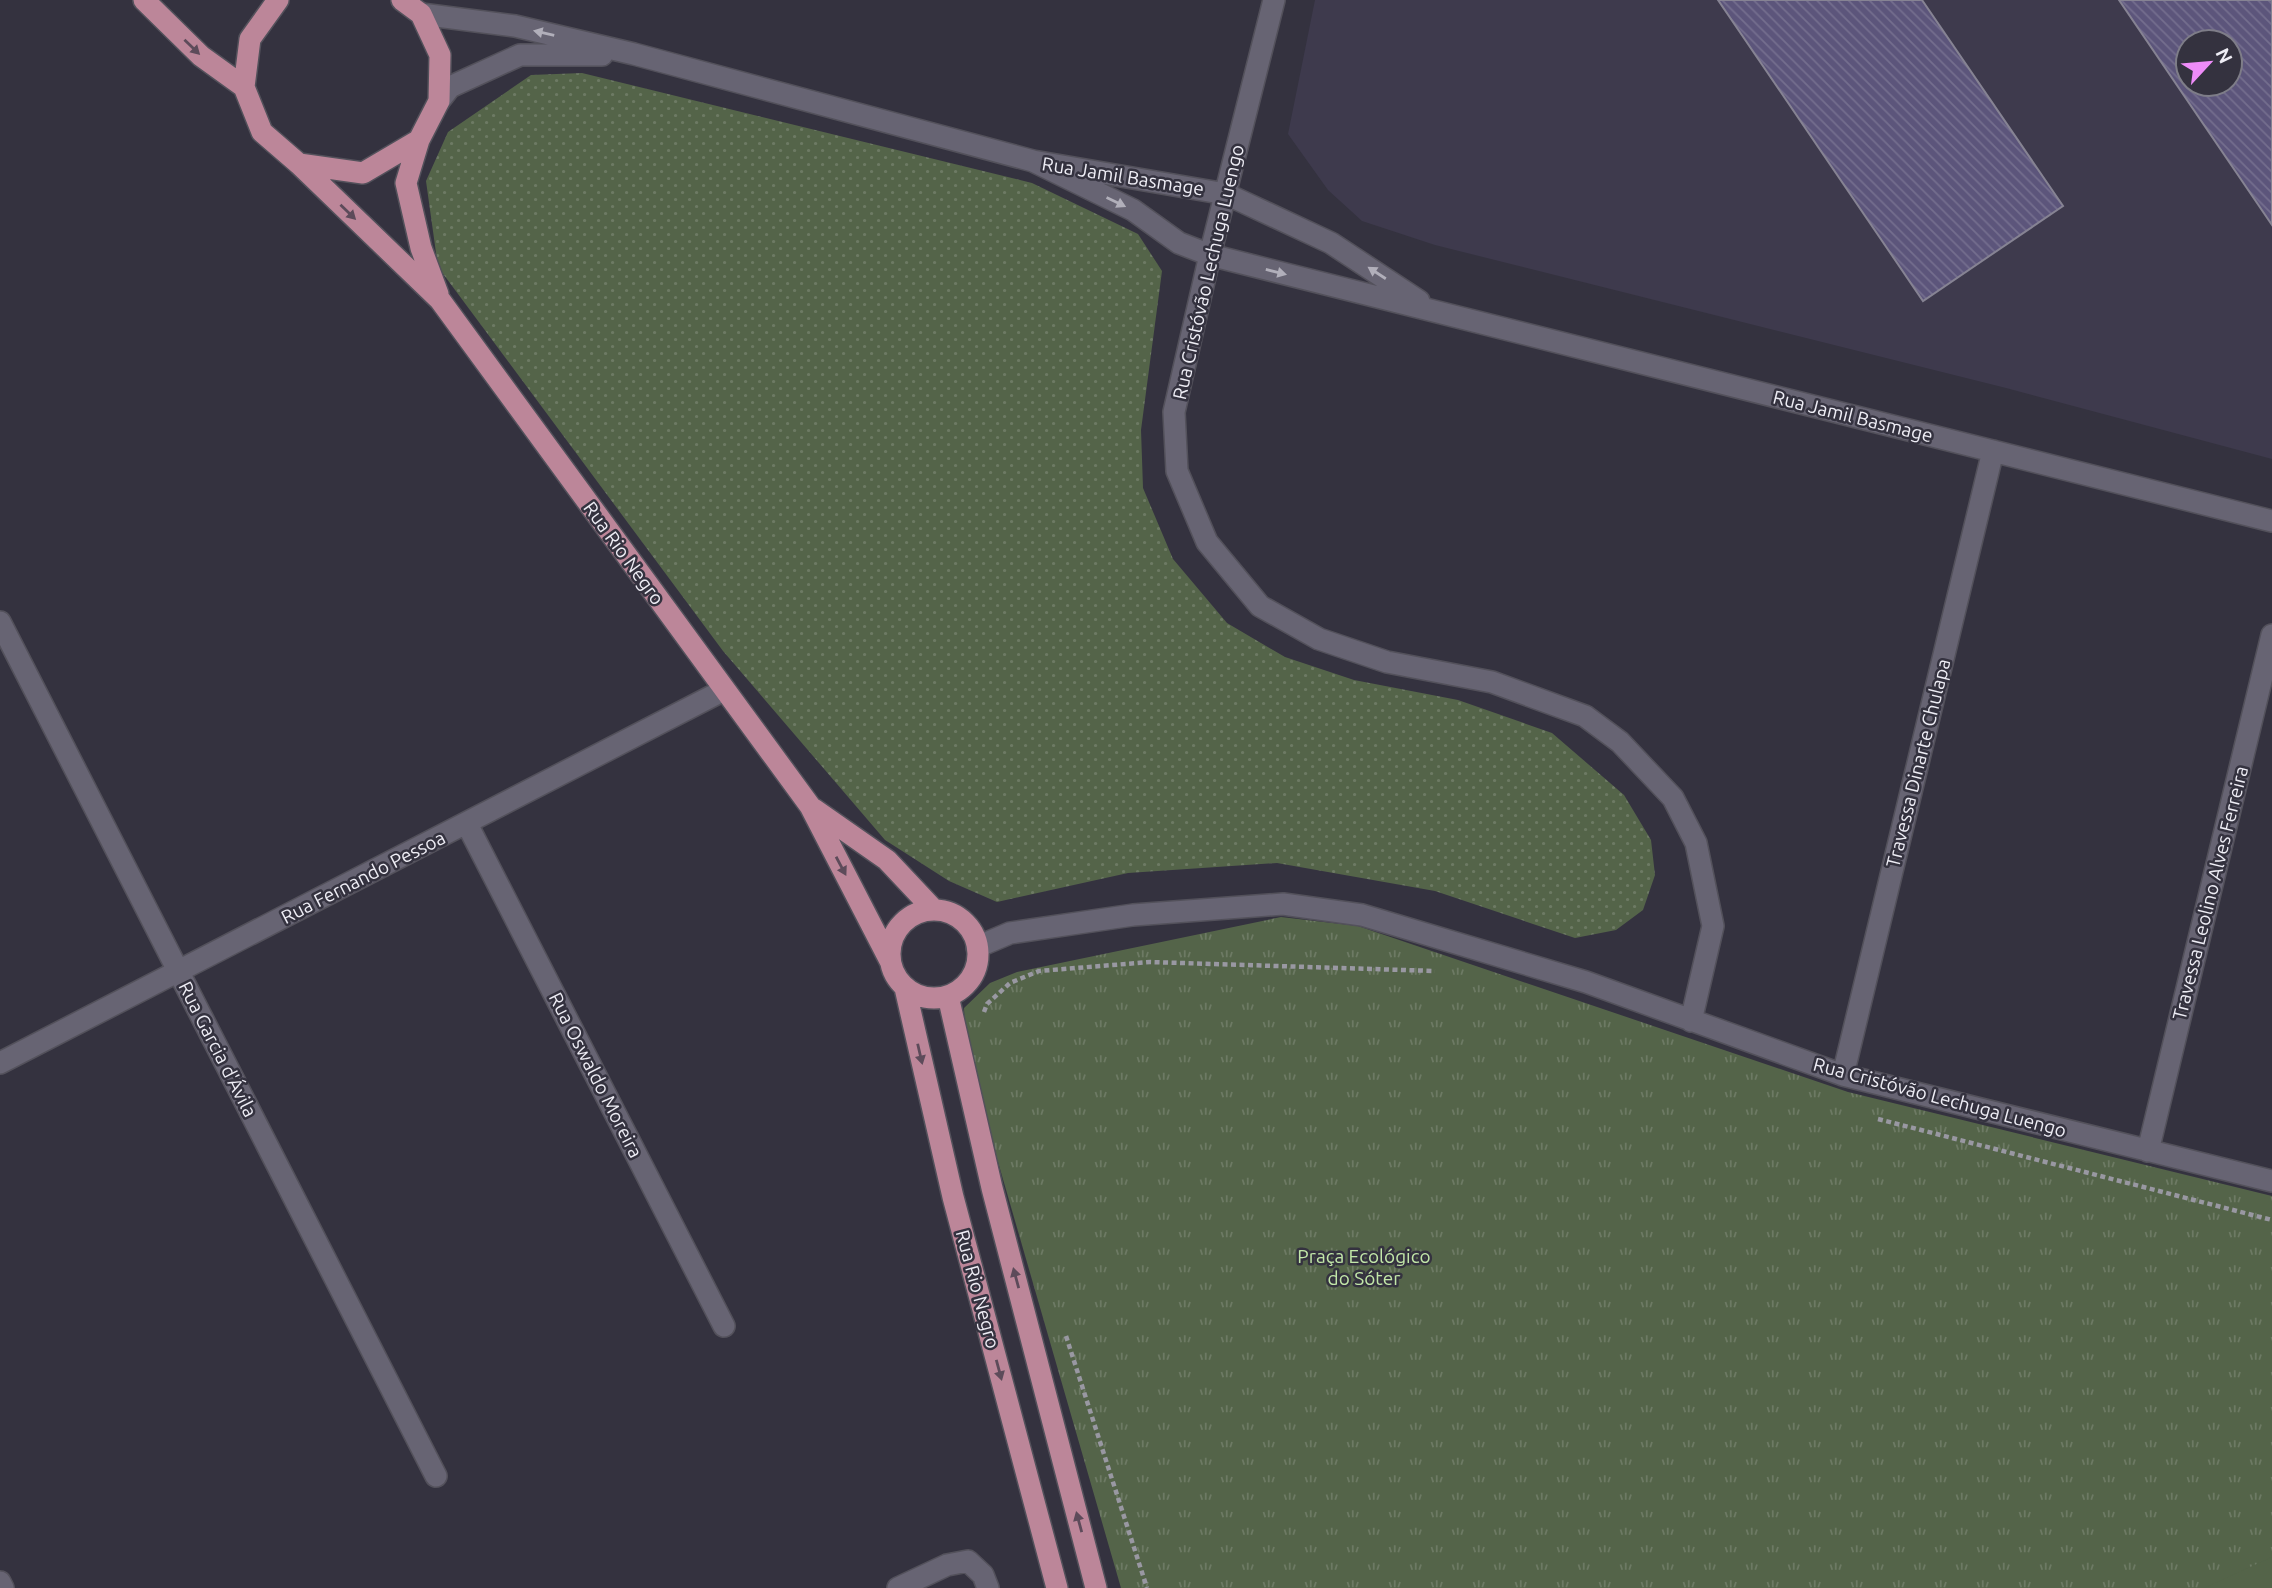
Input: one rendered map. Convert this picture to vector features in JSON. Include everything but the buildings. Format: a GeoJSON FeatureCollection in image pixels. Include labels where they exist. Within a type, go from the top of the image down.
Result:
{"type":"FeatureCollection","features":[{"type":"Feature","properties":{"kind":"main road"},"geometry":{"type":"LineString","coordinates":[[144,0],[201,56],[244,87],[250,39],[278,0]]}},
{"type":"Feature","properties":{"kind":"main road"},"geometry":{"type":"LineString","coordinates":[[402,0],[421,14],[440,55],[439,101]]}},
{"type":"Feature","properties":{"kind":"main road","name":"Rua Rio Negro"},"geometry":{"type":"LineString","coordinates":[[244,87],[262,132],[299,164],[440,300],[810,806],[890,961]]}},
{"type":"Feature","properties":{"kind":"main road","name":"Rua Rio Negro"},"geometry":{"type":"LineString","coordinates":[[439,101],[419,140],[405,183],[421,247],[440,300]]}},
{"type":"Feature","properties":{"kind":"main road"},"geometry":{"type":"LineString","coordinates":[[299,164],[363,173],[419,140]]}},
{"type":"Feature","properties":{"kind":"main road","name":"Rua Rio Negro"},"geometry":{"type":"LineString","coordinates":[[810,806],[887,860],[934,910]]}},
{"type":"Feature","properties":{"kind":"main road"},"geometry":{"type":"LineString","coordinates":[[934,910],[949,913],[962,920],[972,932],[977,947],[972,977],[962,989],[948,996],[933,998],[905,988],[890,961],[890,946],[905,920],[919,912],[934,910]]}},
{"type":"Feature","properties":{"kind":"main road","name":"Rua Rio Negro"},"geometry":{"type":"LineString","coordinates":[[905,988],[953,1197],[1057,1588]]}},
{"type":"Feature","properties":{"kind":"main road","name":"Rua Rio Negro"},"geometry":{"type":"LineString","coordinates":[[948,996],[992,1188],[1096,1588]]}},
{"type":"Feature","properties":{"kind":"street","name":"Rua Cristóvão Lechuga Luengo"},"geometry":{"type":"LineString","coordinates":[[1274,0],[1174,412],[1177,471],[1207,541],[1260,606],[1319,639],[1387,662],[1492,682],[1586,716],[1620,742],[1673,798],[1696,843],[1713,926],[1691,1021],[1843,1075],[2272,1181]]}},
{"type":"Feature","properties":{"kind":"street","name":"Rua Jamil Basmage"},"geometry":{"type":"LineString","coordinates":[[421,14],[515,26],[634,54],[1032,161],[1226,194],[1331,243],[1434,311]]}},
{"type":"Feature","properties":{"kind":"street","name":"Rua Jamil Basmage"},"geometry":{"type":"LineString","coordinates":[[439,101],[450,87],[520,55],[634,54]]}},
{"type":"Feature","properties":{"kind":"street","name":"Rua Jamil Basmage"},"geometry":{"type":"LineString","coordinates":[[1032,161],[1133,210],[1179,243],[1210,255],[2272,521]]}},
{"type":"Feature","properties":{"kind":"street","name":"Travessa Dinarte Chulapa"},"geometry":{"type":"LineString","coordinates":[[1843,1075],[1993,451]]}},
{"type":"Feature","properties":{"kind":"street","name":"Rua Garcia d'Ávila"},"geometry":{"type":"LineString","coordinates":[[0,622],[436,1475]]}},
{"type":"Feature","properties":{"kind":"street","name":"Travessa Leolino Alves Ferreira"},"geometry":{"type":"LineString","coordinates":[[2148,1151],[2272,635]]}},
{"type":"Feature","properties":{"kind":"street","name":"Rua Fernando Pessoa"},"geometry":{"type":"LineString","coordinates":[[0,1063],[724,690]]}},
{"type":"Feature","properties":{"kind":"street","name":"Rua Oswaldo Moreira"},"geometry":{"type":"LineString","coordinates":[[467,824],[724,1326]]}},
{"type":"Feature","properties":{"kind":"street"},"geometry":{"type":"LineString","coordinates":[[977,947],[1010,933],[1046,926],[1133,915],[1283,904],[1362,915],[1586,982],[1691,1021]]}},
{"type":"Feature","properties":{"kind":"street"},"geometry":{"type":"LineString","coordinates":[[898,1588],[947,1564],[968,1561],[984,1575],[988,1588]]}},
{"type":"Feature","properties":{"kind":"street"},"geometry":{"type":"LineString","coordinates":[[0,1582],[3,1588]]}},
{"type":"Feature","properties":{"kind":"path"},"geometry":{"type":"LineString","coordinates":[[982,1017],[987,1004],[1010,983],[1039,971],[1150,962],[1440,972]]}},
{"type":"Feature","properties":{"kind":"path"},"geometry":{"type":"LineString","coordinates":[[1871,1116],[2272,1220]]}},
{"type":"Feature","properties":{"kind":"path"},"geometry":{"type":"LineString","coordinates":[[1064,1331],[1147,1588]]}},
{"type":"Feature","properties":{"kind":"shaded area"},"geometry":{"type":"Polygon","coordinates":[[[1315,0],[2272,0],[2272,459],[2006,388],[1435,245],[1362,221],[1328,190],[1288,134],[1315,0]]]}},
{"type":"Feature","properties":{"kind":"green space"},"geometry":{"type":"Polygon","coordinates":[[[582,73],[1032,183],[1138,234],[1162,271],[1141,430],[1143,488],[1173,559],[1227,623],[1285,657],[1354,680],[1458,700],[1552,733],[1624,795],[1651,840],[1655,875],[1643,910],[1616,930],[1575,938],[1435,891],[1277,863],[1128,873],[997,902],[949,881],[885,840],[723,651],[438,267],[426,181],[448,132],[531,75],[582,73]]]}},
{"type":"Feature","properties":{"kind":"green space","name":"Praça Ecológico do Sóter"},"geometry":{"type":"Polygon","coordinates":[[[1281,917],[1358,926],[1848,1092],[2272,1196],[2272,1588],[1121,1588],[966,1051],[964,1008],[990,983],[1017,972],[1281,917]]]}},
{"type":"Feature","properties":{"kind":"green space"},"geometry":{"type":"Polygon","coordinates":[[[2272,1557],[2272,1588],[2204,1588],[2272,1557]]]}}]}
